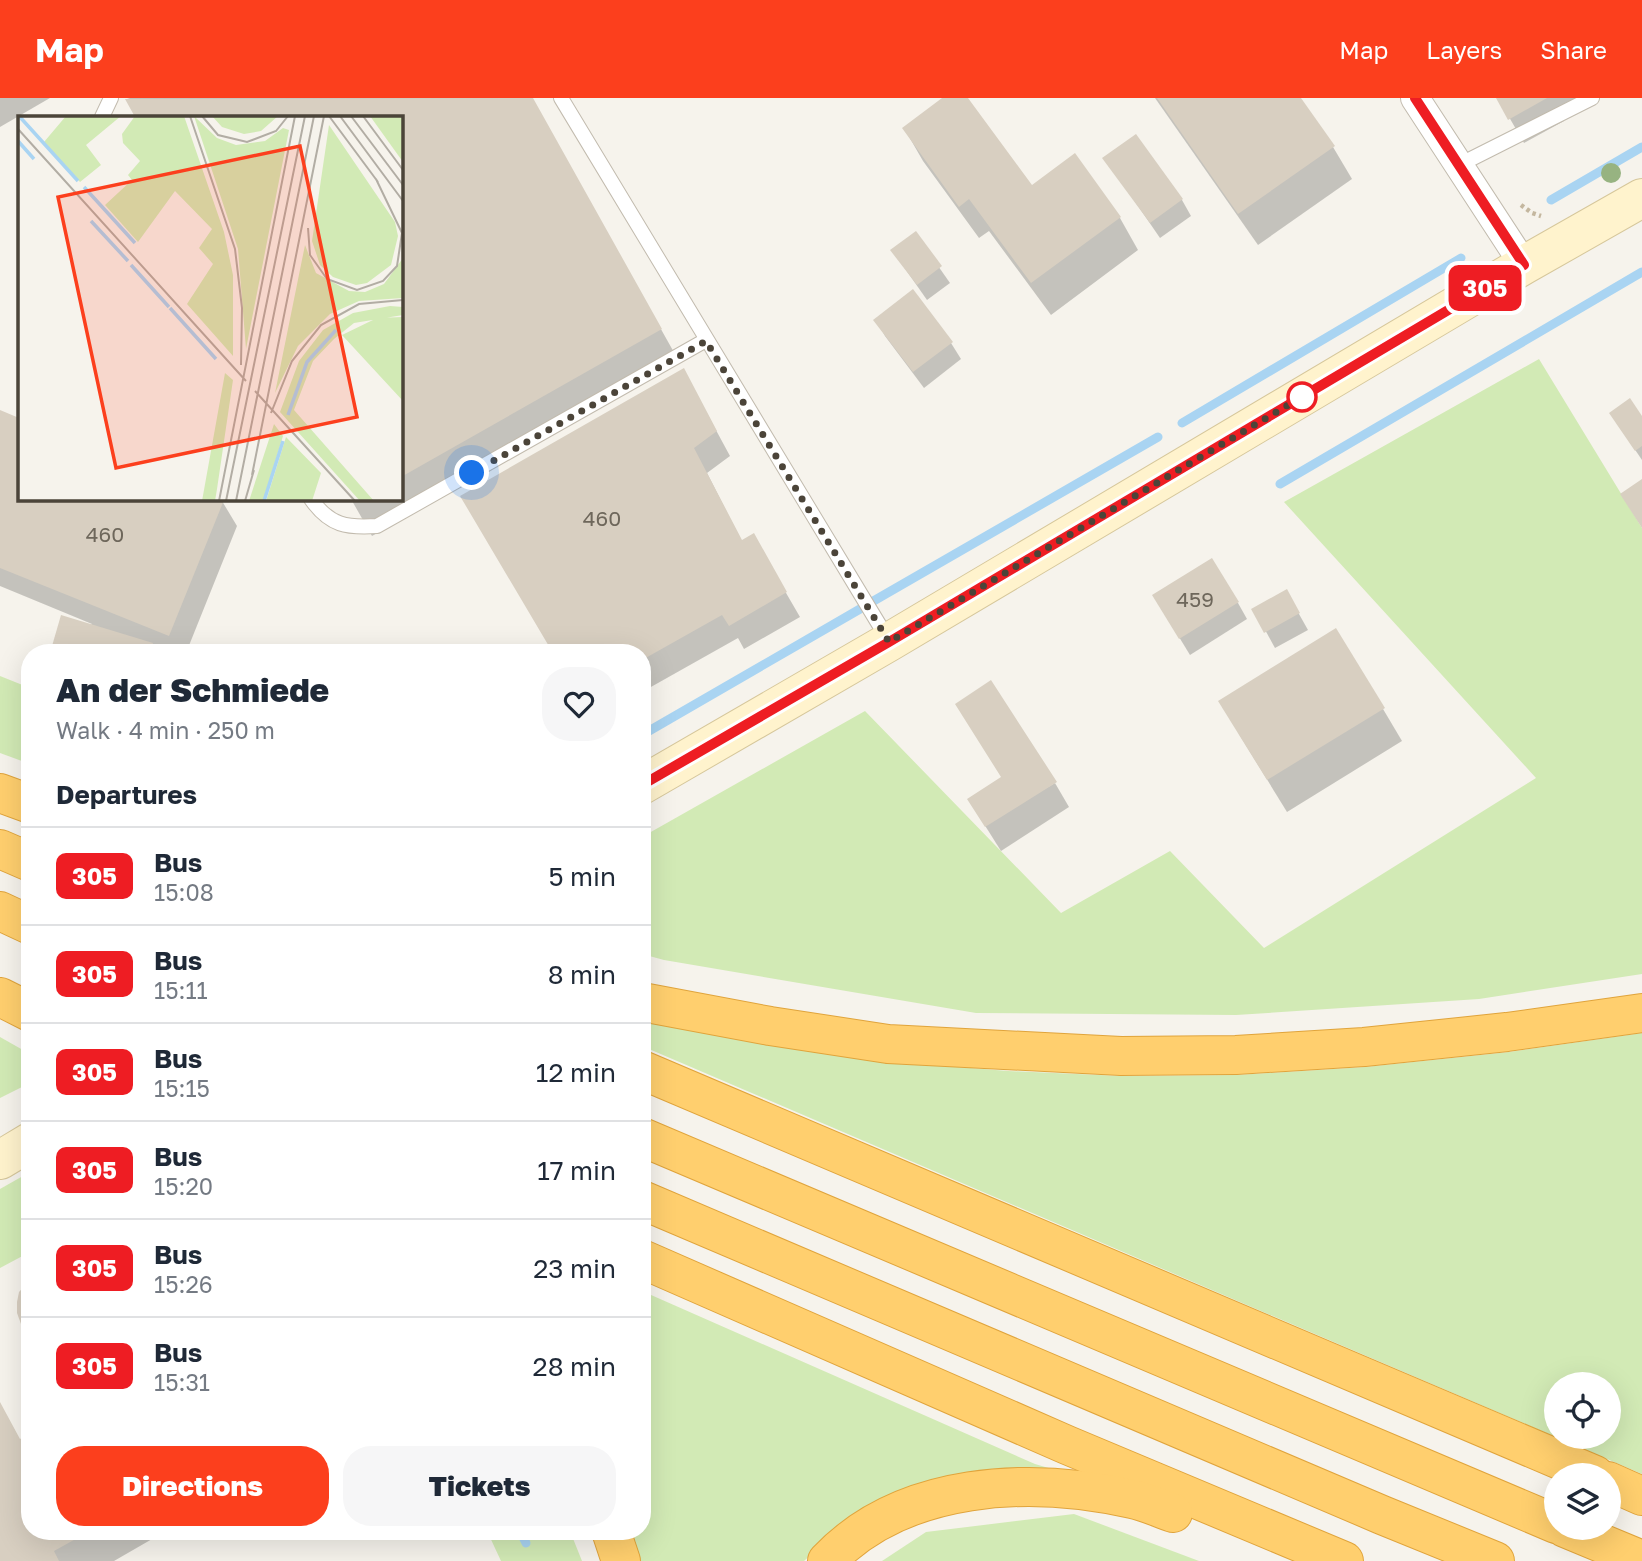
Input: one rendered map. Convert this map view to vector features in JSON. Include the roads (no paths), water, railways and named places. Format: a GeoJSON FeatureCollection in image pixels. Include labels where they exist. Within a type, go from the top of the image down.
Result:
{"type":"FeatureCollection","features":[{"type":"Feature","properties":{"kind":"highway"},"geometry":{"type":"LineString","coordinates":[[0,793],[21,801]]}},
{"type":"Feature","properties":{"kind":"highway"},"geometry":{"type":"LineString","coordinates":[[0,849],[21,858]]}},
{"type":"Feature","properties":{"kind":"highway"},"geometry":{"type":"LineString","coordinates":[[0,911],[21,921]]}},
{"type":"Feature","properties":{"kind":"highway"},"geometry":{"type":"LineString","coordinates":[[0,971],[21,982]]}},
{"type":"Feature","properties":{"kind":"highway"},"geometry":{"type":"LineString","coordinates":[[0,997],[21,1008]]}},
{"type":"Feature","properties":{"kind":"highway"},"geometry":{"type":"LineString","coordinates":[[651,1004],[888,1044],[1121,1056],[1236,1055],[1364,1047],[1507,1032],[1642,1013]]}},
{"type":"Feature","properties":{"kind":"highway"},"geometry":{"type":"LineString","coordinates":[[651,1074],[1566,1463]]}},
{"type":"Feature","properties":{"kind":"highway"},"geometry":{"type":"LineString","coordinates":[[651,1141],[1544,1519]]}},
{"type":"Feature","properties":{"kind":"highway"},"geometry":{"type":"LineString","coordinates":[[651,1204],[1495,1561]]}},
{"type":"Feature","properties":{"kind":"highway"},"geometry":{"type":"LineString","coordinates":[[651,1263],[1055,1439],[1344,1561]]}},
{"type":"Feature","properties":{"kind":"highway"},"geometry":{"type":"LineString","coordinates":[[827,1561],[886,1516],[940,1497],[996,1487],[1064,1488],[1134,1499],[1301,1561]]}},
{"type":"Feature","properties":{"kind":"highway"},"geometry":{"type":"LineString","coordinates":[[1621,1487],[1642,1496]]}},
{"type":"Feature","properties":{"kind":"highway"},"geometry":{"type":"LineString","coordinates":[[614,1540],[621,1561]]}},
{"type":"Feature","properties":{"kind":"highway"},"geometry":{"type":"LineString","coordinates":[[1594,1540],[1642,1560]]}},
{"type":"Feature","properties":{"kind":"main road"},"geometry":{"type":"LineString","coordinates":[[651,780],[1642,198]]}},
{"type":"Feature","properties":{"kind":"main road"},"geometry":{"type":"LineString","coordinates":[[0,1160],[21,1147]]}},
{"type":"Feature","properties":{"kind":"street"},"geometry":{"type":"LineString","coordinates":[[1415,98],[1524,265]]}},
{"type":"Feature","properties":{"kind":"lane"},"geometry":{"type":"LineString","coordinates":[[103,116],[111,98]]}},
{"type":"Feature","properties":{"kind":"lane"},"geometry":{"type":"LineString","coordinates":[[561,98],[889,642]]}},
{"type":"Feature","properties":{"kind":"lane"},"geometry":{"type":"LineString","coordinates":[[1459,165],[1592,98]]}},
{"type":"Feature","properties":{"kind":"lane"},"geometry":{"type":"LineString","coordinates":[[312,500],[328,517],[349,528],[377,526],[706,341]]}},
{"type":"Feature","properties":{"kind":"waterway"},"geometry":{"type":"LineString","coordinates":[[1551,200],[1642,147]]}},
{"type":"Feature","properties":{"kind":"waterway"},"geometry":{"type":"LineString","coordinates":[[1182,423],[1461,258]]}},
{"type":"Feature","properties":{"kind":"waterway"},"geometry":{"type":"LineString","coordinates":[[1280,484],[1642,272]]}},
{"type":"Feature","properties":{"kind":"waterway"},"geometry":{"type":"LineString","coordinates":[[870,603],[1158,437]]}},
{"type":"Feature","properties":{"kind":"waterway"},"geometry":{"type":"LineString","coordinates":[[651,730],[860,609]]}}]}
